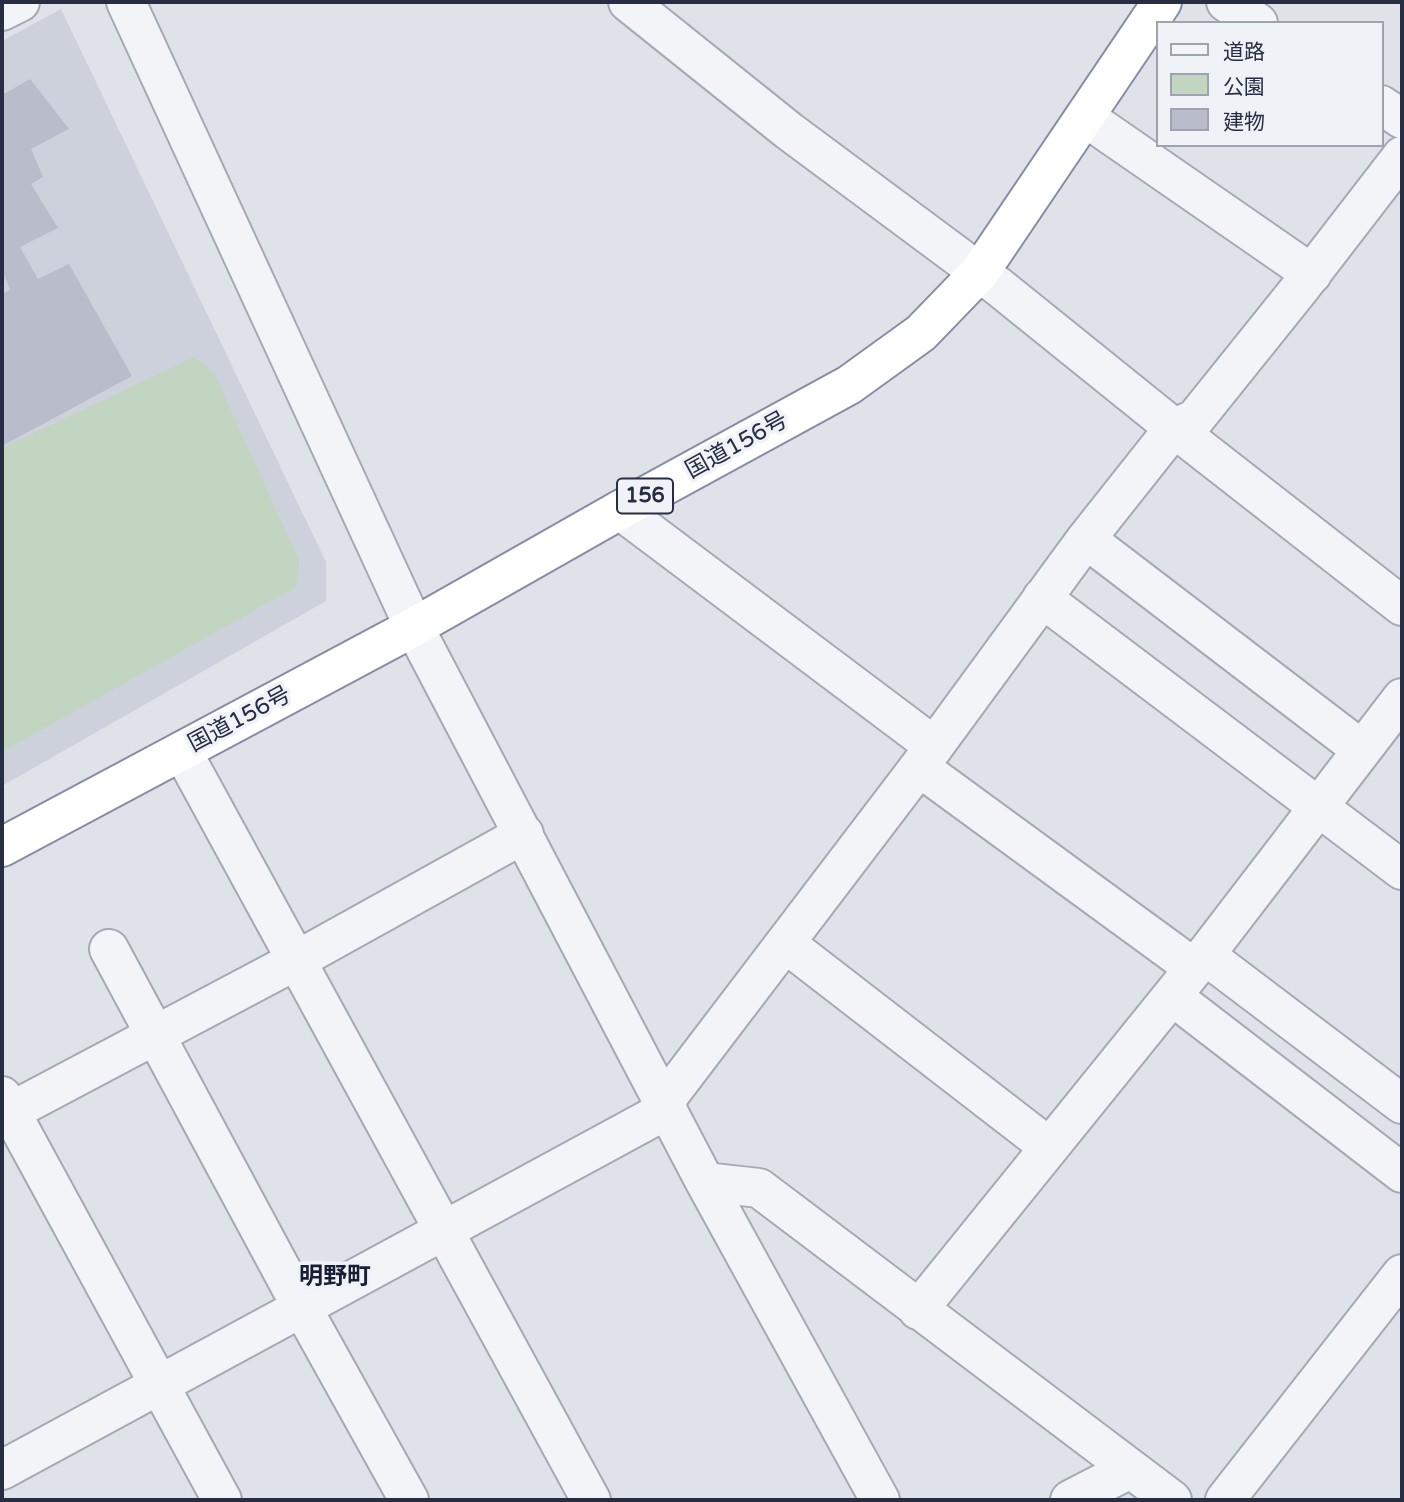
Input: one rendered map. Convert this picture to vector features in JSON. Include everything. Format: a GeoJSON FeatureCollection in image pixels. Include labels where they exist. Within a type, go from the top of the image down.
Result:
{"type":"FeatureCollection","features":[{"type":"Feature","properties":{"kind":"highway","name":"国道156号"},"geometry":{"type":"LineString","coordinates":[[2,847],[414,627],[849,384],[921,333],[979,272],[1162,2]]}},
{"type":"Feature","properties":{"kind":"street"},"geometry":{"type":"LineString","coordinates":[[2,11],[20,2]]}},
{"type":"Feature","properties":{"kind":"street"},"geometry":{"type":"LineString","coordinates":[[126,2],[414,627],[705,1182],[880,1500]]}},
{"type":"Feature","properties":{"kind":"street"},"geometry":{"type":"LineString","coordinates":[[628,2],[789,131],[979,272],[1402,606]]}},
{"type":"Feature","properties":{"kind":"street"},"geometry":{"type":"LineString","coordinates":[[1226,2],[1255,21]]}},
{"type":"Feature","properties":{"kind":"street"},"geometry":{"type":"LineString","coordinates":[[1383,106],[1402,119]]}},
{"type":"Feature","properties":{"kind":"street"},"geometry":{"type":"LineString","coordinates":[[1085,117],[1311,274]]}},
{"type":"Feature","properties":{"kind":"street"},"geometry":{"type":"LineString","coordinates":[[2,1470],[443,1231],[666,1105],[1086,539],[1174,428],[1195,419],[1402,156]]}},
{"type":"Feature","properties":{"kind":"street"},"geometry":{"type":"LineString","coordinates":[[620,510],[1190,973],[1402,1173]]}},
{"type":"Feature","properties":{"kind":"street"},"geometry":{"type":"LineString","coordinates":[[1086,539],[1362,750]]}},
{"type":"Feature","properties":{"kind":"street"},"geometry":{"type":"LineString","coordinates":[[1042,598],[1402,870]]}},
{"type":"Feature","properties":{"kind":"street"},"geometry":{"type":"LineString","coordinates":[[918,1310],[1190,973],[1402,698]]}},
{"type":"Feature","properties":{"kind":"street"},"geometry":{"type":"LineString","coordinates":[[182,751],[591,1500]]}},
{"type":"Feature","properties":{"kind":"street"},"geometry":{"type":"LineString","coordinates":[[222,1500],[6,1104],[156,1036],[524,834]]}},
{"type":"Feature","properties":{"kind":"street"},"geometry":{"type":"LineString","coordinates":[[785,943],[1049,1147]]}},
{"type":"Feature","properties":{"kind":"street"},"geometry":{"type":"LineString","coordinates":[[109,949],[409,1500]]}},
{"type":"Feature","properties":{"kind":"street"},"geometry":{"type":"LineString","coordinates":[[1190,973],[1402,1104]]}},
{"type":"Feature","properties":{"kind":"street"},"geometry":{"type":"LineString","coordinates":[[705,1182],[759,1188],[1172,1500]]}},
{"type":"Feature","properties":{"kind":"street"},"geometry":{"type":"LineString","coordinates":[[1225,1500],[1402,1274]]}},
{"type":"Feature","properties":{"kind":"street"},"geometry":{"type":"LineString","coordinates":[[1070,1500],[1130,1469]]}},
{"type":"Feature","properties":{"kind":"shaded area"},"geometry":{"type":"Polygon","coordinates":[[[61,9],[326,562],[326,601],[2,786],[2,41],[61,9]]]}},
{"type":"Feature","properties":{"kind":"green space"},"geometry":{"type":"Polygon","coordinates":[[[194,357],[214,373],[299,561],[296,587],[2,752],[2,448],[194,357]]]}},
{"type":"Feature","properties":{"kind":"building"},"geometry":{"type":"Polygon","coordinates":[[[30,79],[69,129],[31,149],[43,177],[31,184],[58,228],[20,247],[38,279],[69,264],[132,376],[2,446],[2,294],[10,290],[2,269],[2,95],[30,79]]]}},
{"type":"Feature","properties":{"kind":"district","name":"明野町"},"geometry":{"type":"Point","coordinates":[335,1278]}}]}
